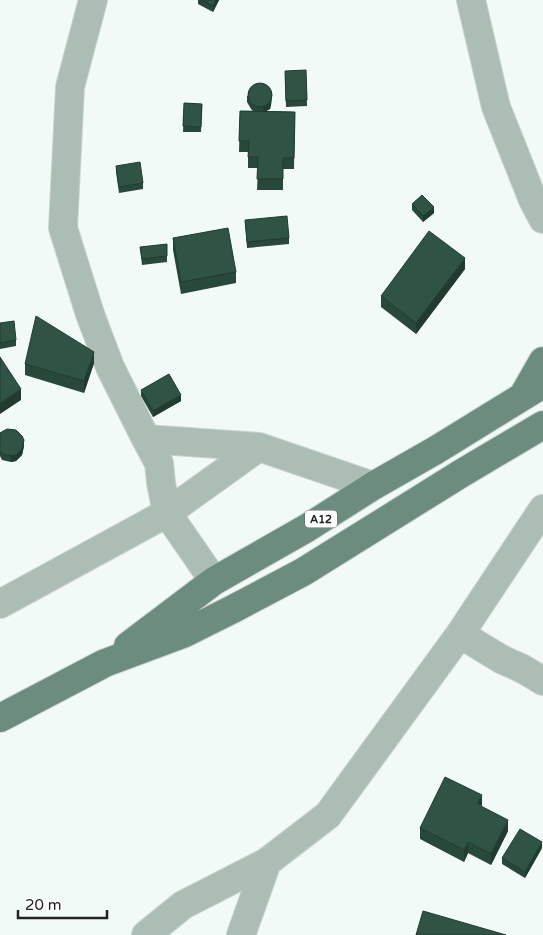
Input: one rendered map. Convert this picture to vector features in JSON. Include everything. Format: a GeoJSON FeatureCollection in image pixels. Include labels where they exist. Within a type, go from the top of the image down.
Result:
{"type":"FeatureCollection","features":[{"type":"Feature","properties":{"kind":"main road"},"geometry":{"type":"LineString","coordinates":[[533,390],[543,361]]}},
{"type":"Feature","properties":{"kind":"main road","name":"A12"},"geometry":{"type":"LineString","coordinates":[[105,663],[214,581],[307,528],[533,390]]}},
{"type":"Feature","properties":{"kind":"main road","name":"A12"},"geometry":{"type":"LineString","coordinates":[[0,718],[105,663],[183,634],[303,572],[543,425]]}},
{"type":"Feature","properties":{"kind":"street"},"geometry":{"type":"LineString","coordinates":[[93,0],[70,87],[62,228],[90,314],[110,367],[160,463],[161,483],[167,513],[214,581]]}},
{"type":"Feature","properties":{"kind":"street"},"geometry":{"type":"LineString","coordinates":[[471,0],[496,107],[533,200],[543,220]]}},
{"type":"Feature","properties":{"kind":"street"},"geometry":{"type":"LineString","coordinates":[[146,439],[259,446],[373,486]]}},
{"type":"Feature","properties":{"kind":"street"},"geometry":{"type":"LineString","coordinates":[[0,604],[167,513],[259,446]]}},
{"type":"Feature","properties":{"kind":"street"},"geometry":{"type":"LineString","coordinates":[[146,935],[183,905],[267,862],[328,816],[460,634],[543,509]]}},
{"type":"Feature","properties":{"kind":"street"},"geometry":{"type":"LineString","coordinates":[[460,634],[501,659],[541,677]]}},
{"type":"Feature","properties":{"kind":"street"},"geometry":{"type":"LineString","coordinates":[[241,935],[267,862]]}},
{"type":"Feature","properties":{"kind":"building"},"geometry":{"type":"Polygon","coordinates":[[[202,0],[216,0],[213,6],[202,0]]]}},
{"type":"Feature","properties":{"kind":"building"},"geometry":{"type":"Polygon","coordinates":[[[306,70],[307,100],[286,101],[285,71],[306,70]]]}},
{"type":"Feature","properties":{"kind":"building"},"geometry":{"type":"Polygon","coordinates":[[[260,83],[269,86],[272,95],[269,104],[260,107],[251,104],[248,95],[251,86],[260,83]]]}},
{"type":"Feature","properties":{"kind":"building"},"geometry":{"type":"Polygon","coordinates":[[[184,103],[202,104],[201,127],[183,126],[184,103]]]}},
{"type":"Feature","properties":{"kind":"building"},"geometry":{"type":"Polygon","coordinates":[[[240,111],[295,112],[294,158],[283,158],[283,179],[257,179],[258,157],[248,157],[249,141],[239,141],[240,111]]]}},
{"type":"Feature","properties":{"kind":"building"},"geometry":{"type":"Polygon","coordinates":[[[140,162],[143,183],[119,187],[116,166],[140,162]]]}},
{"type":"Feature","properties":{"kind":"building"},"geometry":{"type":"Polygon","coordinates":[[[422,195],[434,207],[423,216],[412,204],[422,195]]]}},
{"type":"Feature","properties":{"kind":"building"},"geometry":{"type":"Polygon","coordinates":[[[287,216],[289,238],[247,242],[245,220],[287,216]]]}},
{"type":"Feature","properties":{"kind":"building"},"geometry":{"type":"Polygon","coordinates":[[[228,228],[236,272],[181,282],[173,238],[228,228]]]}},
{"type":"Feature","properties":{"kind":"building"},"geometry":{"type":"Polygon","coordinates":[[[429,231],[465,258],[416,323],[381,296],[429,231]]]}},
{"type":"Feature","properties":{"kind":"building"},"geometry":{"type":"Polygon","coordinates":[[[167,244],[167,256],[142,259],[140,247],[167,244]]]}},
{"type":"Feature","properties":{"kind":"building"},"geometry":{"type":"Polygon","coordinates":[[[36,316],[94,352],[84,381],[25,364],[36,316]]]}},
{"type":"Feature","properties":{"kind":"building"},"geometry":{"type":"Polygon","coordinates":[[[14,321],[16,340],[0,343],[0,323],[14,321]]]}},
{"type":"Feature","properties":{"kind":"building"},"geometry":{"type":"Polygon","coordinates":[[[0,357],[21,389],[0,403],[0,357]]]}},
{"type":"Feature","properties":{"kind":"building"},"geometry":{"type":"Polygon","coordinates":[[[169,374],[181,395],[153,411],[141,390],[169,374]]]}},
{"type":"Feature","properties":{"kind":"building"},"geometry":{"type":"Polygon","coordinates":[[[7,429],[16,430],[24,440],[22,449],[16,455],[2,454],[0,451],[0,433],[7,429]]]}},
{"type":"Feature","properties":{"kind":"building"},"geometry":{"type":"Polygon","coordinates":[[[445,777],[482,795],[477,804],[508,820],[491,854],[468,842],[464,850],[420,828],[445,777]]]}},
{"type":"Feature","properties":{"kind":"building"},"geometry":{"type":"Polygon","coordinates":[[[520,829],[542,842],[525,872],[502,858],[520,829]]]}},
{"type":"Feature","properties":{"kind":"building"},"geometry":{"type":"Polygon","coordinates":[[[423,911],[506,935],[416,935],[423,911]]]}}]}
